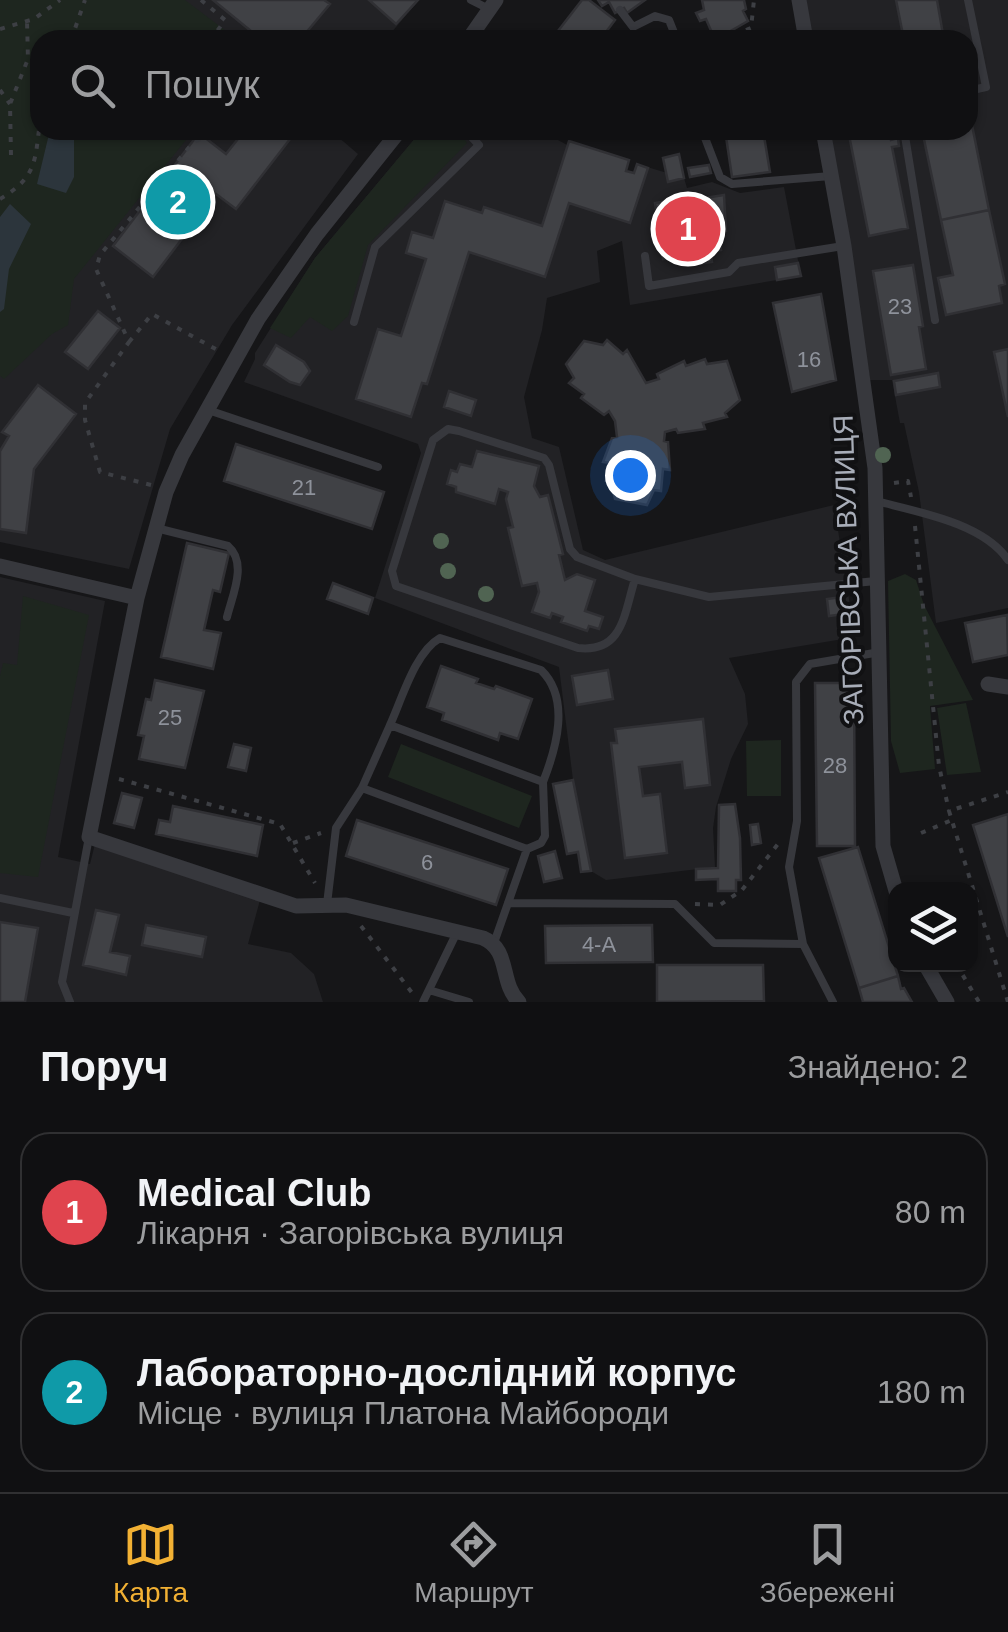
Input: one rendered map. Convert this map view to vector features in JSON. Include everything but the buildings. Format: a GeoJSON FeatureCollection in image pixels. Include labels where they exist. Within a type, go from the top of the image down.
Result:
{"type":"FeatureCollection","features":[{"type":"Feature","properties":{"kind":"street"},"geometry":{"type":"LineString","coordinates":[[799,0],[804,30]]}},
{"type":"Feature","properties":{"kind":"street"},"geometry":{"type":"LineString","coordinates":[[475,30],[493,5]]}},
{"type":"Feature","properties":{"kind":"street"},"geometry":{"type":"LineString","coordinates":[[392,140],[317,234],[258,319],[174,474],[137,598],[89,837],[296,906],[346,905],[494,943],[501,952],[510,1000]]}},
{"type":"Feature","properties":{"kind":"street","name":"ЗАГОРІВСЬКА ВУЛИЦЯ"},"geometry":{"type":"LineString","coordinates":[[825,140],[870,425],[876,501],[883,846],[893,882]]}},
{"type":"Feature","properties":{"kind":"street"},"geometry":{"type":"LineString","coordinates":[[0,566],[137,598]]}},
{"type":"Feature","properties":{"kind":"street"},"geometry":{"type":"LineString","coordinates":[[988,684],[1008,687]]}},
{"type":"Feature","properties":{"kind":"street"},"geometry":{"type":"LineString","coordinates":[[930,972],[947,1002]]}},
{"type":"Feature","properties":{"kind":"lane"},"geometry":{"type":"LineString","coordinates":[[471,0],[493,5]]}},
{"type":"Feature","properties":{"kind":"lane"},"geometry":{"type":"LineString","coordinates":[[968,0],[974,30]]}},
{"type":"Feature","properties":{"kind":"lane"},"geometry":{"type":"LineString","coordinates":[[620,10],[632,27],[655,16],[669,20],[673,30]]}},
{"type":"Feature","properties":{"kind":"lane"},"geometry":{"type":"LineString","coordinates":[[978,49],[986,88],[978,89]]}},
{"type":"Feature","properties":{"kind":"lane"},"geometry":{"type":"LineString","coordinates":[[354,322],[375,248],[479,145],[474,140]]}},
{"type":"Feature","properties":{"kind":"lane"},"geometry":{"type":"LineString","coordinates":[[706,140],[720,176],[732,184],[831,176]]}},
{"type":"Feature","properties":{"kind":"lane"},"geometry":{"type":"LineString","coordinates":[[906,140],[936,320]]}},
{"type":"Feature","properties":{"kind":"lane"},"geometry":{"type":"LineString","coordinates":[[645,256],[649,286],[728,272],[738,263],[844,246]]}},
{"type":"Feature","properties":{"kind":"lane"},"geometry":{"type":"LineString","coordinates":[[208,410],[378,467]]}},
{"type":"Feature","properties":{"kind":"lane"},"geometry":{"type":"LineString","coordinates":[[636,579],[610,643],[593,650],[400,590],[392,579],[392,571],[433,440],[448,430],[459,431],[544,458],[550,466],[570,549],[577,556],[636,579],[709,598],[876,581]]}},
{"type":"Feature","properties":{"kind":"lane"},"geometry":{"type":"LineString","coordinates":[[876,501],[914,511],[998,544],[1008,560]]}},
{"type":"Feature","properties":{"kind":"lane"},"geometry":{"type":"LineString","coordinates":[[156,528],[228,546],[236,552],[239,564],[227,618]]}},
{"type":"Feature","properties":{"kind":"lane"},"geometry":{"type":"LineString","coordinates":[[327,904],[336,828],[362,788],[420,661],[434,640],[440,638],[540,670],[551,682],[558,720],[554,753],[542,782],[545,836],[541,843],[527,849],[362,788]]}},
{"type":"Feature","properties":{"kind":"lane"},"geometry":{"type":"LineString","coordinates":[[833,1002],[803,944],[789,867],[797,821],[796,682],[810,664],[880,652]]}},
{"type":"Feature","properties":{"kind":"lane"},"geometry":{"type":"LineString","coordinates":[[390,725],[542,782]]}},
{"type":"Feature","properties":{"kind":"lane"},"geometry":{"type":"LineString","coordinates":[[70,1002],[62,982],[89,837]]}},
{"type":"Feature","properties":{"kind":"lane"},"geometry":{"type":"LineString","coordinates":[[494,943],[527,849]]}},
{"type":"Feature","properties":{"kind":"lane"},"geometry":{"type":"LineString","coordinates":[[0,898],[74,913]]}},
{"type":"Feature","properties":{"kind":"lane"},"geometry":{"type":"LineString","coordinates":[[508,903],[675,904],[714,943],[803,944]]}},
{"type":"Feature","properties":{"kind":"lane"},"geometry":{"type":"LineString","coordinates":[[420,1002],[457,932]]}},
{"type":"Feature","properties":{"kind":"lane"},"geometry":{"type":"LineString","coordinates":[[429,990],[468,1002]]}},
{"type":"Feature","properties":{"kind":"path"},"geometry":{"type":"LineString","coordinates":[[0,29],[26,22],[60,0]]}},
{"type":"Feature","properties":{"kind":"path"},"geometry":{"type":"LineString","coordinates":[[74,30],[85,0]]}},
{"type":"Feature","properties":{"kind":"path"},"geometry":{"type":"LineString","coordinates":[[201,0],[225,20],[218,30]]}},
{"type":"Feature","properties":{"kind":"path"},"geometry":{"type":"LineString","coordinates":[[747,30],[752,28],[754,0]]}},
{"type":"Feature","properties":{"kind":"path"},"geometry":{"type":"LineString","coordinates":[[11,155],[10,104],[28,58],[26,22]]}},
{"type":"Feature","properties":{"kind":"path"},"geometry":{"type":"LineString","coordinates":[[0,90],[10,104]]}},
{"type":"Feature","properties":{"kind":"path"},"geometry":{"type":"LineString","coordinates":[[0,199],[19,188],[30,175],[36,140]]}},
{"type":"Feature","properties":{"kind":"path"},"geometry":{"type":"LineString","coordinates":[[129,342],[96,269],[100,254],[197,140]]}},
{"type":"Feature","properties":{"kind":"path"},"geometry":{"type":"LineString","coordinates":[[160,488],[100,472],[84,420],[85,404],[152,314],[225,354]]}},
{"type":"Feature","properties":{"kind":"path"},"geometry":{"type":"LineString","coordinates":[[889,483],[908,481]]}},
{"type":"Feature","properties":{"kind":"path"},"geometry":{"type":"LineString","coordinates":[[914,511],[939,766],[949,811],[1008,1002]]}},
{"type":"Feature","properties":{"kind":"path"},"geometry":{"type":"LineString","coordinates":[[110,776],[280,824],[327,904]]}},
{"type":"Feature","properties":{"kind":"path"},"geometry":{"type":"LineString","coordinates":[[949,811],[1008,792]]}},
{"type":"Feature","properties":{"kind":"path"},"geometry":{"type":"LineString","coordinates":[[921,833],[952,820]]}},
{"type":"Feature","properties":{"kind":"path"},"geometry":{"type":"LineString","coordinates":[[675,904],[720,905],[742,890],[797,821]]}},
{"type":"Feature","properties":{"kind":"path"},"geometry":{"type":"LineString","coordinates":[[293,843],[336,828]]}},
{"type":"Feature","properties":{"kind":"path"},"geometry":{"type":"LineString","coordinates":[[346,905],[420,1002]]}},
{"type":"Feature","properties":{"kind":"path"},"geometry":{"type":"LineString","coordinates":[[961,972],[980,1002]]}},
{"type":"Feature","properties":{"kind":"shaded area"},"geometry":{"type":"Polygon","coordinates":[[[0,0],[419,0],[394,30],[30,30],[30,140],[342,140],[358,154],[232,325],[170,429],[129,569],[0,542],[0,0]]]}},
{"type":"Feature","properties":{"kind":"shaded area"},"geometry":{"type":"Polygon","coordinates":[[[0,0],[185,0],[225,30],[30,30],[30,140],[186,140],[74,279],[68,325],[52,334],[4,379],[0,376],[0,0]]]}},
{"type":"Feature","properties":{"kind":"shaded area"},"geometry":{"type":"Polygon","coordinates":[[[806,0],[1008,0],[1008,608],[936,623],[919,492],[904,423],[900,423],[892,380],[870,380],[830,140],[978,140],[978,30],[810,30],[806,0]]]}},
{"type":"Feature","properties":{"kind":"shaded area"},"geometry":{"type":"Polygon","coordinates":[[[48,140],[74,140],[74,177],[66,193],[37,184],[48,140]]]}},
{"type":"Feature","properties":{"kind":"shaded area"},"geometry":{"type":"Polygon","coordinates":[[[414,140],[558,140],[567,145],[569,141],[629,160],[626,171],[634,173],[637,164],[684,178],[687,188],[712,182],[740,193],[784,187],[801,276],[630,305],[622,241],[597,251],[600,282],[547,298],[524,397],[532,438],[559,447],[583,550],[605,560],[834,505],[855,637],[729,658],[745,694],[748,724],[731,759],[716,807],[715,867],[606,880],[591,871],[573,780],[559,667],[375,598],[421,453],[418,444],[244,382],[255,353],[315,258],[414,140]]]}},
{"type":"Feature","properties":{"kind":"shaded area"},"geometry":{"type":"Polygon","coordinates":[[[414,140],[465,140],[467,143],[368,245],[348,316],[332,331],[310,317],[291,338],[270,328],[315,258],[414,140]]]}},
{"type":"Feature","properties":{"kind":"shaded area"},"geometry":{"type":"Polygon","coordinates":[[[10,204],[31,224],[9,269],[4,309],[0,312],[0,217],[10,204]]]}},
{"type":"Feature","properties":{"kind":"shaded area"},"geometry":{"type":"Polygon","coordinates":[[[905,574],[916,580],[924,605],[973,700],[930,706],[935,769],[900,773],[891,741],[888,581],[905,574]]]}},
{"type":"Feature","properties":{"kind":"shaded area"},"geometry":{"type":"Polygon","coordinates":[[[0,577],[105,601],[58,857],[90,864],[95,844],[260,900],[248,944],[291,953],[314,974],[323,1002],[0,1002],[0,577]]]}},
{"type":"Feature","properties":{"kind":"shaded area"},"geometry":{"type":"Polygon","coordinates":[[[23,596],[89,615],[38,877],[0,873],[0,676],[3,663],[17,665],[23,596]]]}},
{"type":"Feature","properties":{"kind":"shaded area"},"geometry":{"type":"Polygon","coordinates":[[[966,703],[981,772],[947,775],[937,708],[966,703]]]}},
{"type":"Feature","properties":{"kind":"shaded area"},"geometry":{"type":"Polygon","coordinates":[[[781,740],[781,796],[747,796],[746,741],[781,740]]]}},
{"type":"Feature","properties":{"kind":"shaded area"},"geometry":{"type":"Polygon","coordinates":[[[401,744],[532,796],[519,828],[388,777],[401,744]]]}},
{"type":"Feature","properties":{"kind":"place","name":"Лабораторно-дослідний корпус"},"geometry":{"type":"Point","coordinates":[178,202]}},
{"type":"Feature","properties":{"kind":"place","name":"Medical Club"},"geometry":{"type":"Point","coordinates":[688,229]}}]}
